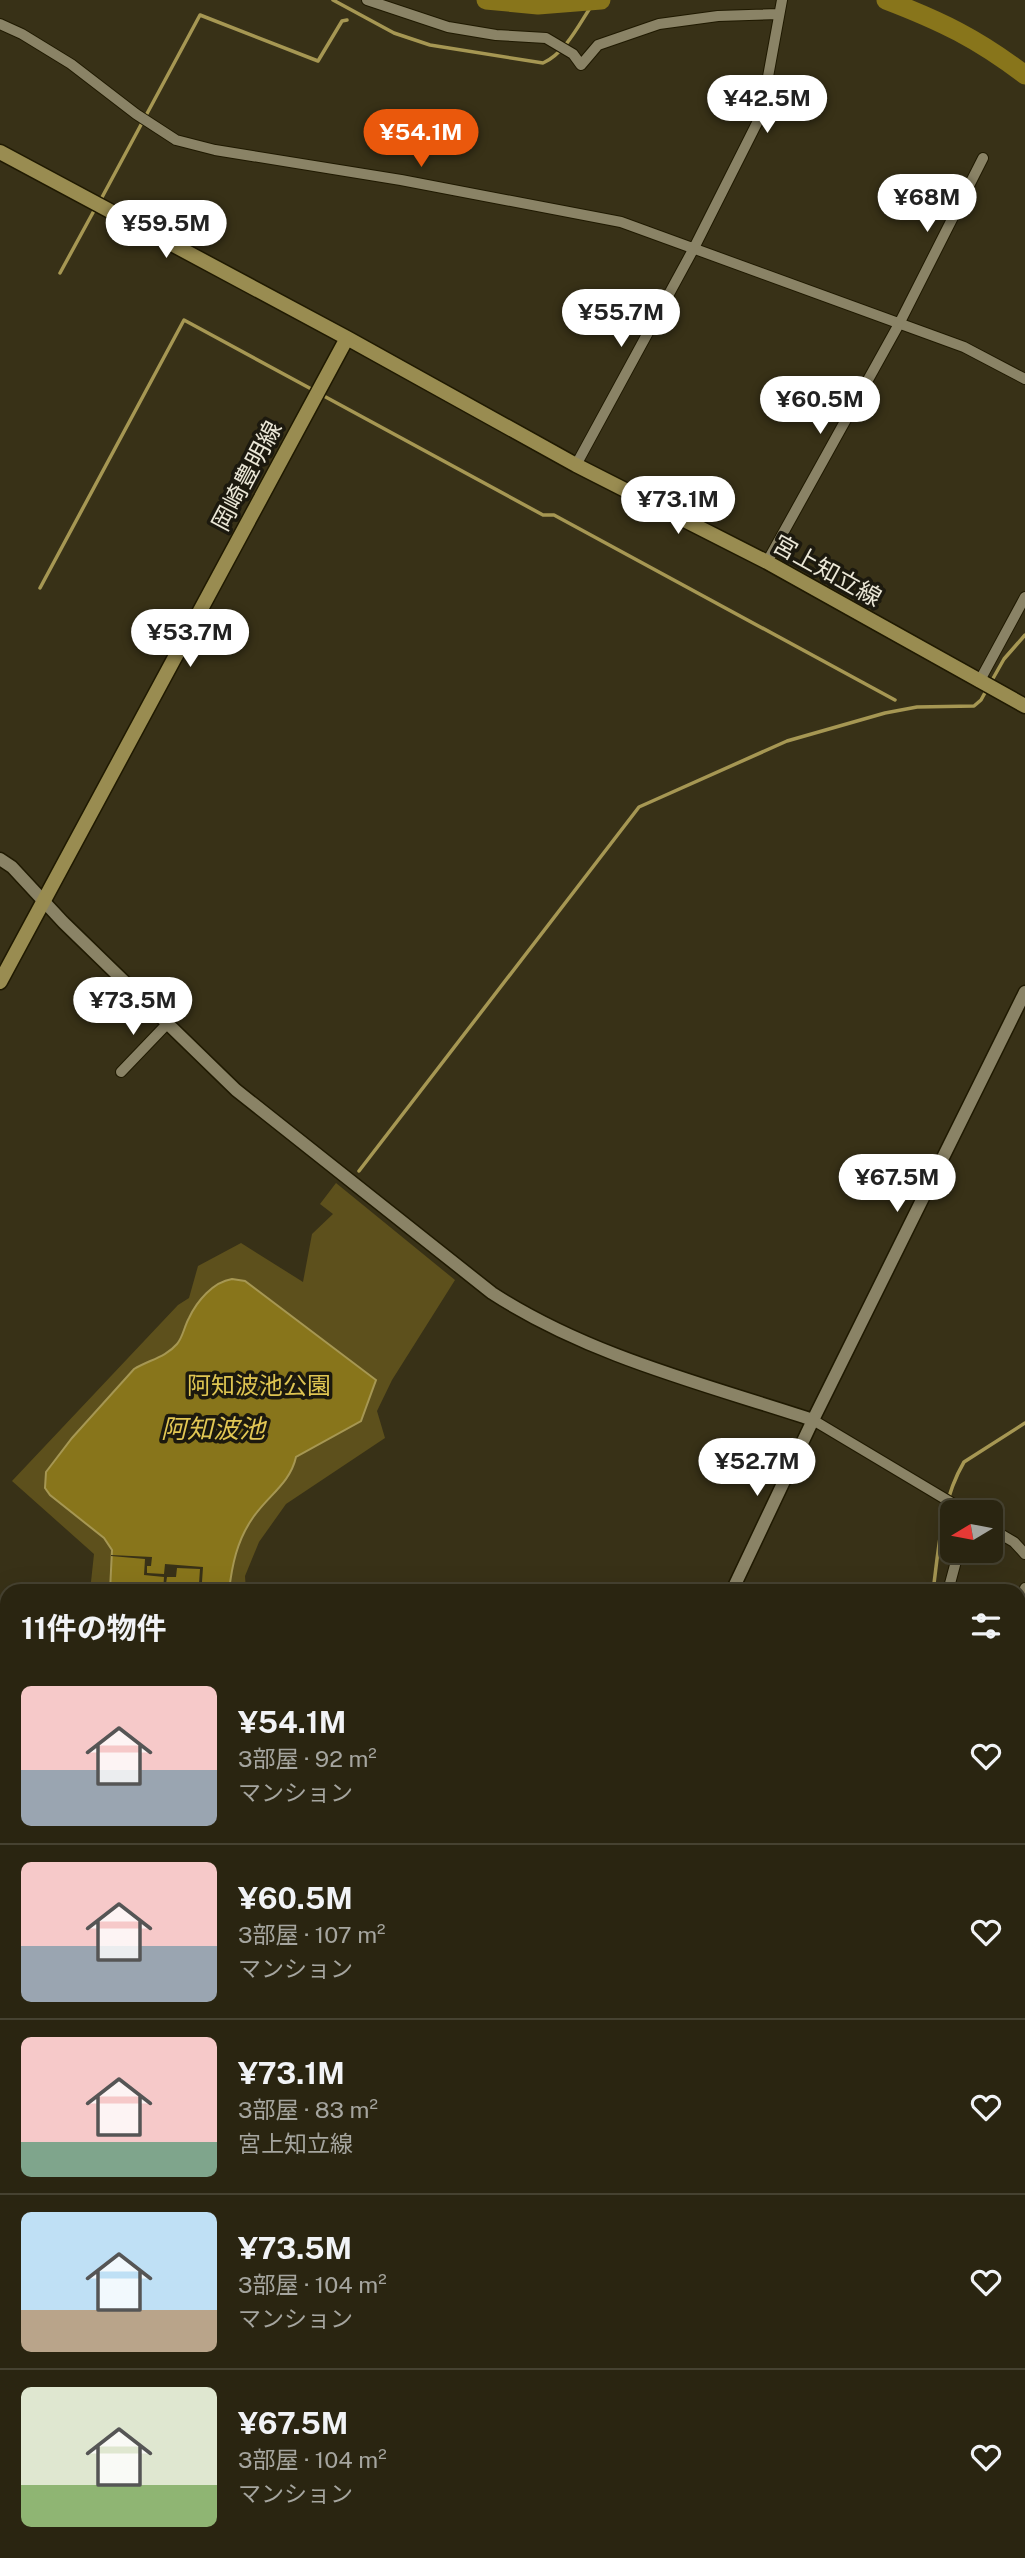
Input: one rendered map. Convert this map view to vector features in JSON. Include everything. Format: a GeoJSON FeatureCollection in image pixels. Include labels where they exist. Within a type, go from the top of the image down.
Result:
{"type":"FeatureCollection","features":[{"type":"Feature","properties":{"kind":"main road"},"geometry":{"type":"LineString","coordinates":[[0,152],[347,338]]}},
{"type":"Feature","properties":{"kind":"main road","name":"宮上知立線"},"geometry":{"type":"LineString","coordinates":[[347,338],[576,465],[767,562],[1025,706]]}},
{"type":"Feature","properties":{"kind":"main road","name":"岡崎豊明線"},"geometry":{"type":"LineString","coordinates":[[0,982],[347,338]]}},
{"type":"Feature","properties":{"kind":"street"},"geometry":{"type":"LineString","coordinates":[[367,0],[448,27],[554,41],[573,54],[581,65],[598,46],[659,24],[718,16],[779,14]]}},
{"type":"Feature","properties":{"kind":"street"},"geometry":{"type":"LineString","coordinates":[[576,465],[694,248],[761,115],[782,1]]}},
{"type":"Feature","properties":{"kind":"street"},"geometry":{"type":"LineString","coordinates":[[0,24],[71,64],[136,114],[176,140],[215,150],[401,180],[621,222],[964,347],[1025,379]]}},
{"type":"Feature","properties":{"kind":"street"},"geometry":{"type":"LineString","coordinates":[[767,562],[899,324],[982,158]]}},
{"type":"Feature","properties":{"kind":"street"},"geometry":{"type":"LineString","coordinates":[[979,682],[1025,597]]}},
{"type":"Feature","properties":{"kind":"street"},"geometry":{"type":"LineString","coordinates":[[0,859],[12,867],[236,1090],[481,1285],[522,1313],[567,1336],[813,1420],[947,1500]]}},
{"type":"Feature","properties":{"kind":"street"},"geometry":{"type":"LineString","coordinates":[[735,1584],[813,1420],[1025,992]]}},
{"type":"Feature","properties":{"kind":"street"},"geometry":{"type":"LineString","coordinates":[[121,1072],[167,1024]]}},
{"type":"Feature","properties":{"kind":"street"},"geometry":{"type":"LineString","coordinates":[[1003,1536],[1014,1542],[1025,1554]]}},
{"type":"Feature","properties":{"kind":"street"},"geometry":{"type":"LineString","coordinates":[[950,1584],[956,1563]]}},
{"type":"Feature","properties":{"kind":"green space","name":"阿知波池"},"geometry":{"type":"Polygon","coordinates":[[[336,1183],[455,1280],[392,1380],[377,1411],[385,1438],[286,1504],[259,1542],[245,1576],[246,1584],[91,1584],[94,1554],[12,1481],[178,1305],[189,1298],[198,1266],[241,1243],[303,1282],[312,1234],[333,1214],[320,1204],[336,1183]]]}},
{"type":"Feature","properties":{"kind":"water","name":"阿知波池"},"geometry":{"type":"Polygon","coordinates":[[[225,1281],[245,1281],[376,1380],[361,1421],[296,1457],[289,1475],[247,1527],[239,1545],[230,1584],[110,1584],[112,1550],[104,1538],[50,1495],[45,1488],[46,1472],[72,1438],[134,1369],[163,1355],[177,1344],[201,1299],[225,1281]]]}},
{"type":"Feature","properties":{"kind":"pier"},"geometry":{"type":"Polygon","coordinates":[[[111,1556],[152,1557],[147,1573],[164,1574],[165,1564],[203,1567],[202,1582],[231,1584],[199,1584],[200,1569],[177,1568],[176,1577],[167,1577],[166,1584],[164,1584],[164,1577],[144,1575],[145,1559],[111,1556]]]}},
{"type":"Feature","properties":{"kind":"waterway"},"geometry":{"type":"LineString","coordinates":[[333,0],[394,33],[430,45],[543,63],[566,44],[594,2]]}},
{"type":"Feature","properties":{"kind":"waterway"},"geometry":{"type":"LineString","coordinates":[[486,0],[538,5],[601,0]]}},
{"type":"Feature","properties":{"kind":"waterway"},"geometry":{"type":"LineString","coordinates":[[886,0],[958,32],[1025,75]]}},
{"type":"Feature","properties":{"kind":"waterway"},"geometry":{"type":"LineString","coordinates":[[100,201],[200,15],[318,61],[342,21],[347,20]]}},
{"type":"Feature","properties":{"kind":"waterway"},"geometry":{"type":"LineString","coordinates":[[60,273],[96,207]]}},
{"type":"Feature","properties":{"kind":"waterway"},"geometry":{"type":"LineString","coordinates":[[40,588],[184,320],[315,391]]}},
{"type":"Feature","properties":{"kind":"waterway"},"geometry":{"type":"LineString","coordinates":[[322,395],[543,515],[554,515],[895,700]]}},
{"type":"Feature","properties":{"kind":"waterway"},"geometry":{"type":"LineString","coordinates":[[991,682],[1004,659],[1025,635]]}},
{"type":"Feature","properties":{"kind":"waterway"},"geometry":{"type":"LineString","coordinates":[[359,1171],[639,807],[787,741],[885,713],[917,707],[974,706],[987,689]]}},
{"type":"Feature","properties":{"kind":"waterway"},"geometry":{"type":"LineString","coordinates":[[934,1584],[946,1508],[950,1492],[964,1462],[1025,1423]]}},
{"type":"Feature","properties":{"kind":"park label","name":"阿知波池公園"},"geometry":{"type":"Point","coordinates":[259,1386]}}]}
